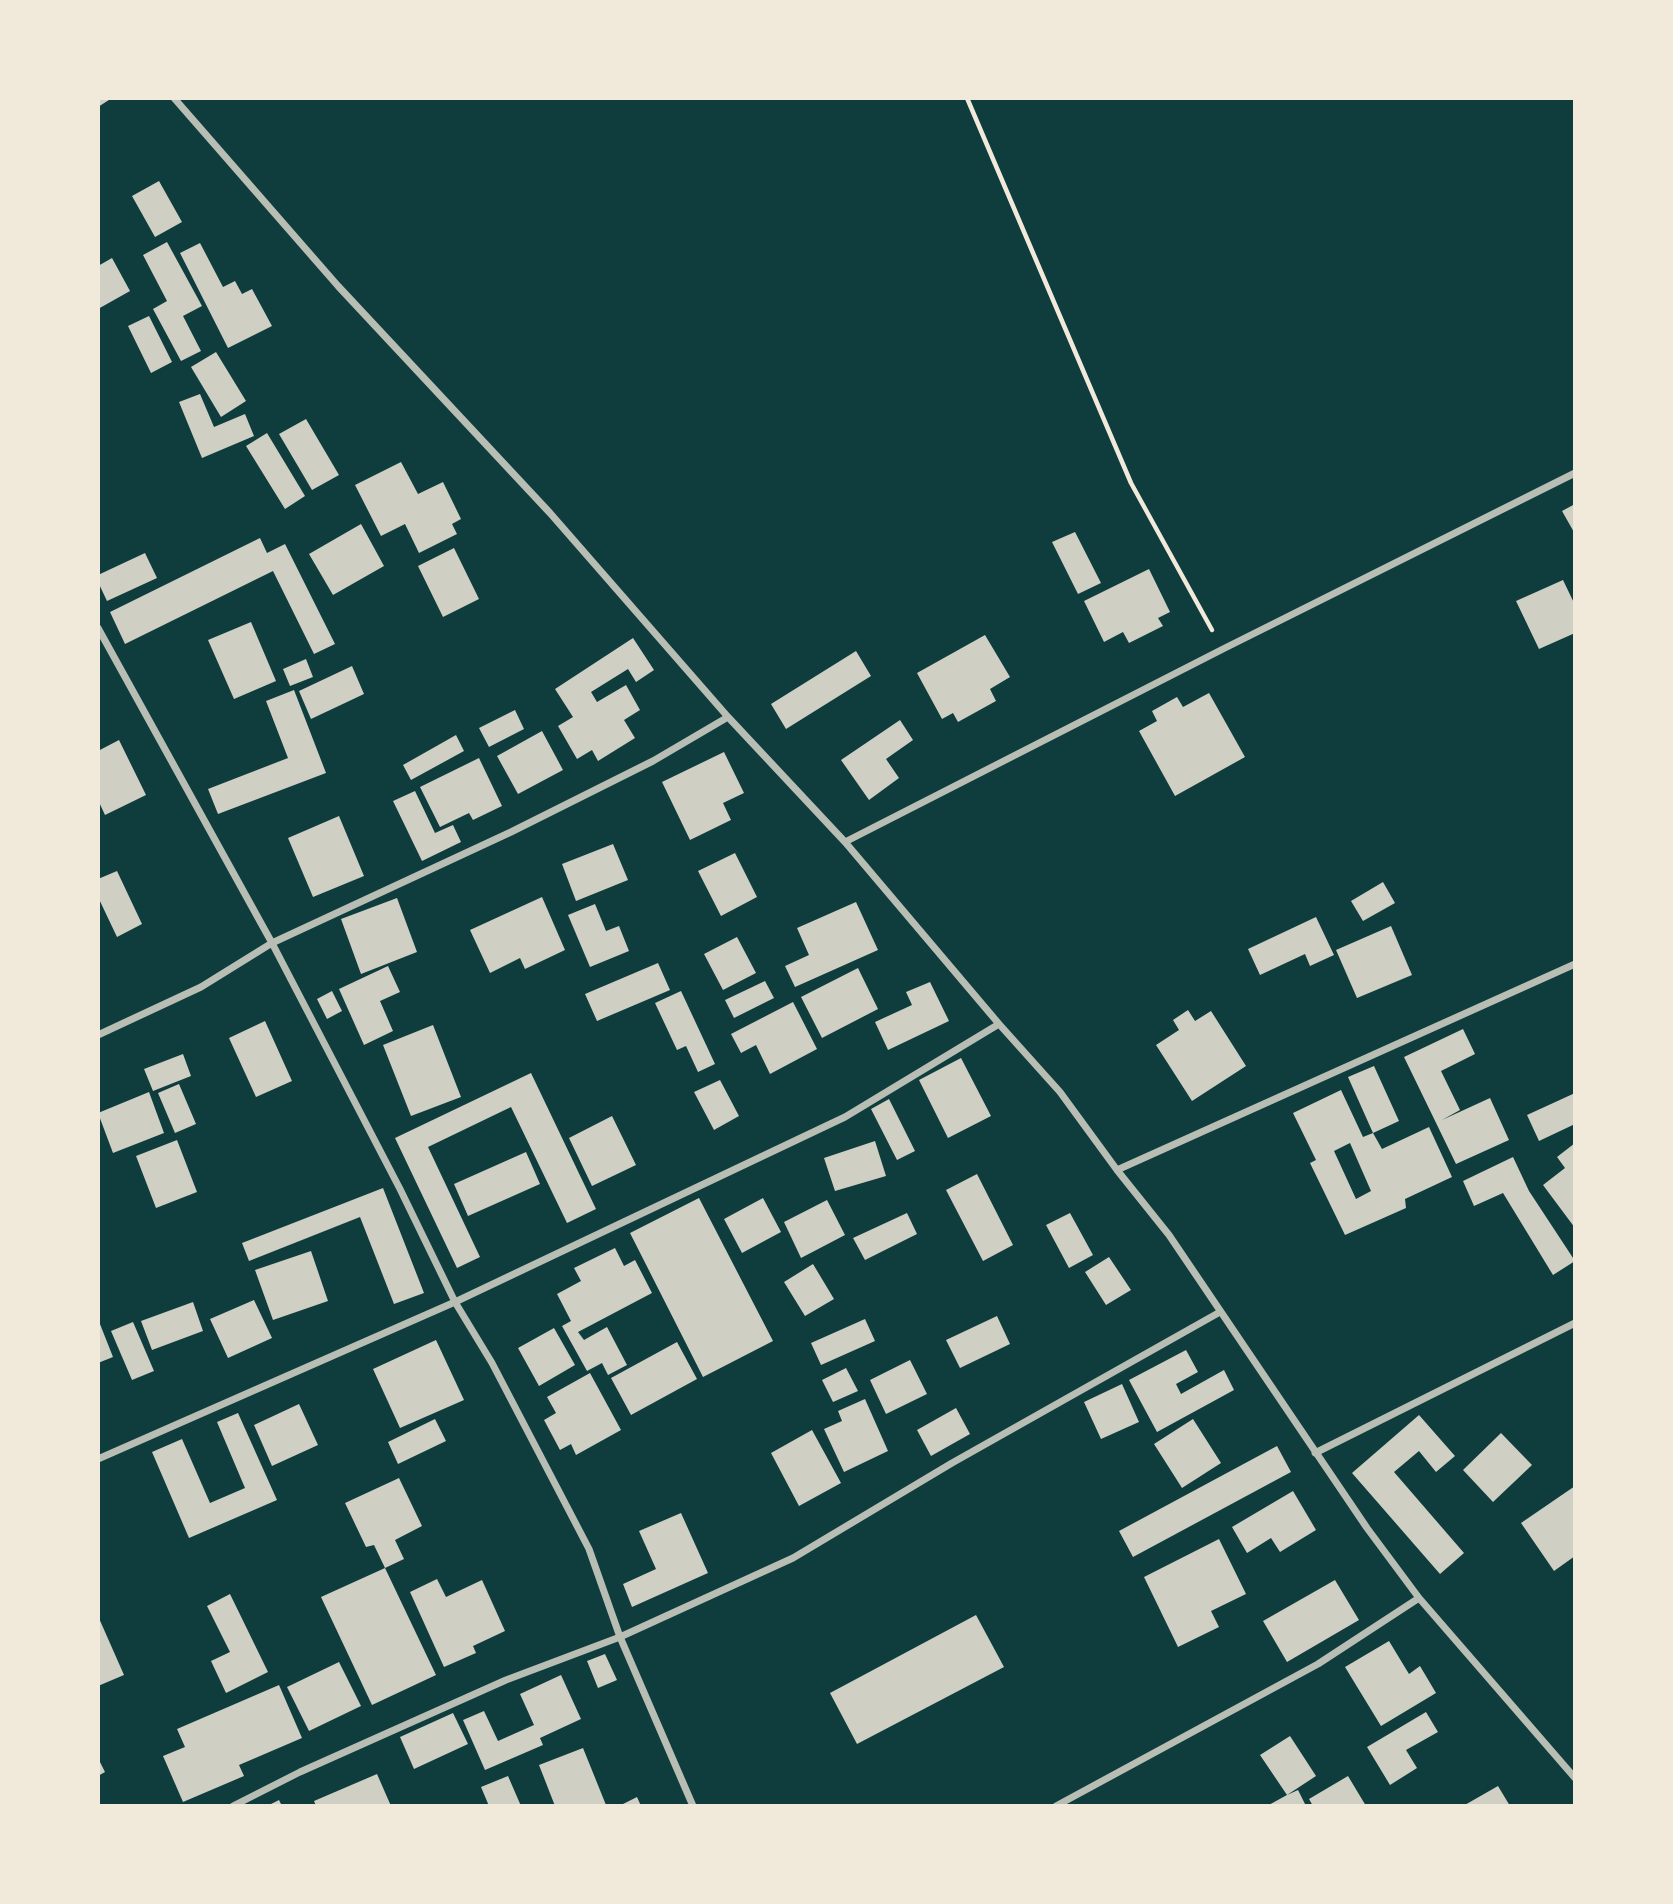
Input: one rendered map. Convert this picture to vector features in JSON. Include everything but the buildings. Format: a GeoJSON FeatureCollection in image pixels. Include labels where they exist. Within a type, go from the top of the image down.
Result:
{"type":"FeatureCollection","features":[{"type":"Feature","properties":{"kind":"street"},"geometry":{"type":"LineString","coordinates":[[174,98],[338,286],[550,513],[728,717],[845,842],[1060,1092],[1116,1170],[1170,1235],[1315,1453],[1419,1598],[1575,1778]]}},
{"type":"Feature","properties":{"kind":"street"},"geometry":{"type":"LineString","coordinates":[[845,842],[1575,473]]}},
{"type":"Feature","properties":{"kind":"street"},"geometry":{"type":"LineString","coordinates":[[98,628],[272,943],[400,1189],[455,1302],[492,1363],[589,1549],[620,1637],[693,1806]]}},
{"type":"Feature","properties":{"kind":"street"},"geometry":{"type":"LineString","coordinates":[[98,1035],[201,987],[272,943],[511,832],[653,761],[728,717]]}},
{"type":"Feature","properties":{"kind":"street"},"geometry":{"type":"LineString","coordinates":[[1116,1170],[1575,964]]}},
{"type":"Feature","properties":{"kind":"street"},"geometry":{"type":"LineString","coordinates":[[98,1459],[455,1302],[845,1117],[999,1024]]}},
{"type":"Feature","properties":{"kind":"street"},"geometry":{"type":"LineString","coordinates":[[233,1806],[300,1772],[506,1680],[620,1637],[793,1559],[964,1456],[1220,1312]]}},
{"type":"Feature","properties":{"kind":"street"},"geometry":{"type":"LineString","coordinates":[[1315,1453],[1575,1324]]}},
{"type":"Feature","properties":{"kind":"street"},"geometry":{"type":"LineString","coordinates":[[1056,1806],[1318,1664],[1419,1598]]}},
{"type":"Feature","properties":{"kind":"path"},"geometry":{"type":"LineString","coordinates":[[967,98],[1131,484],[1223,649]]}}]}
